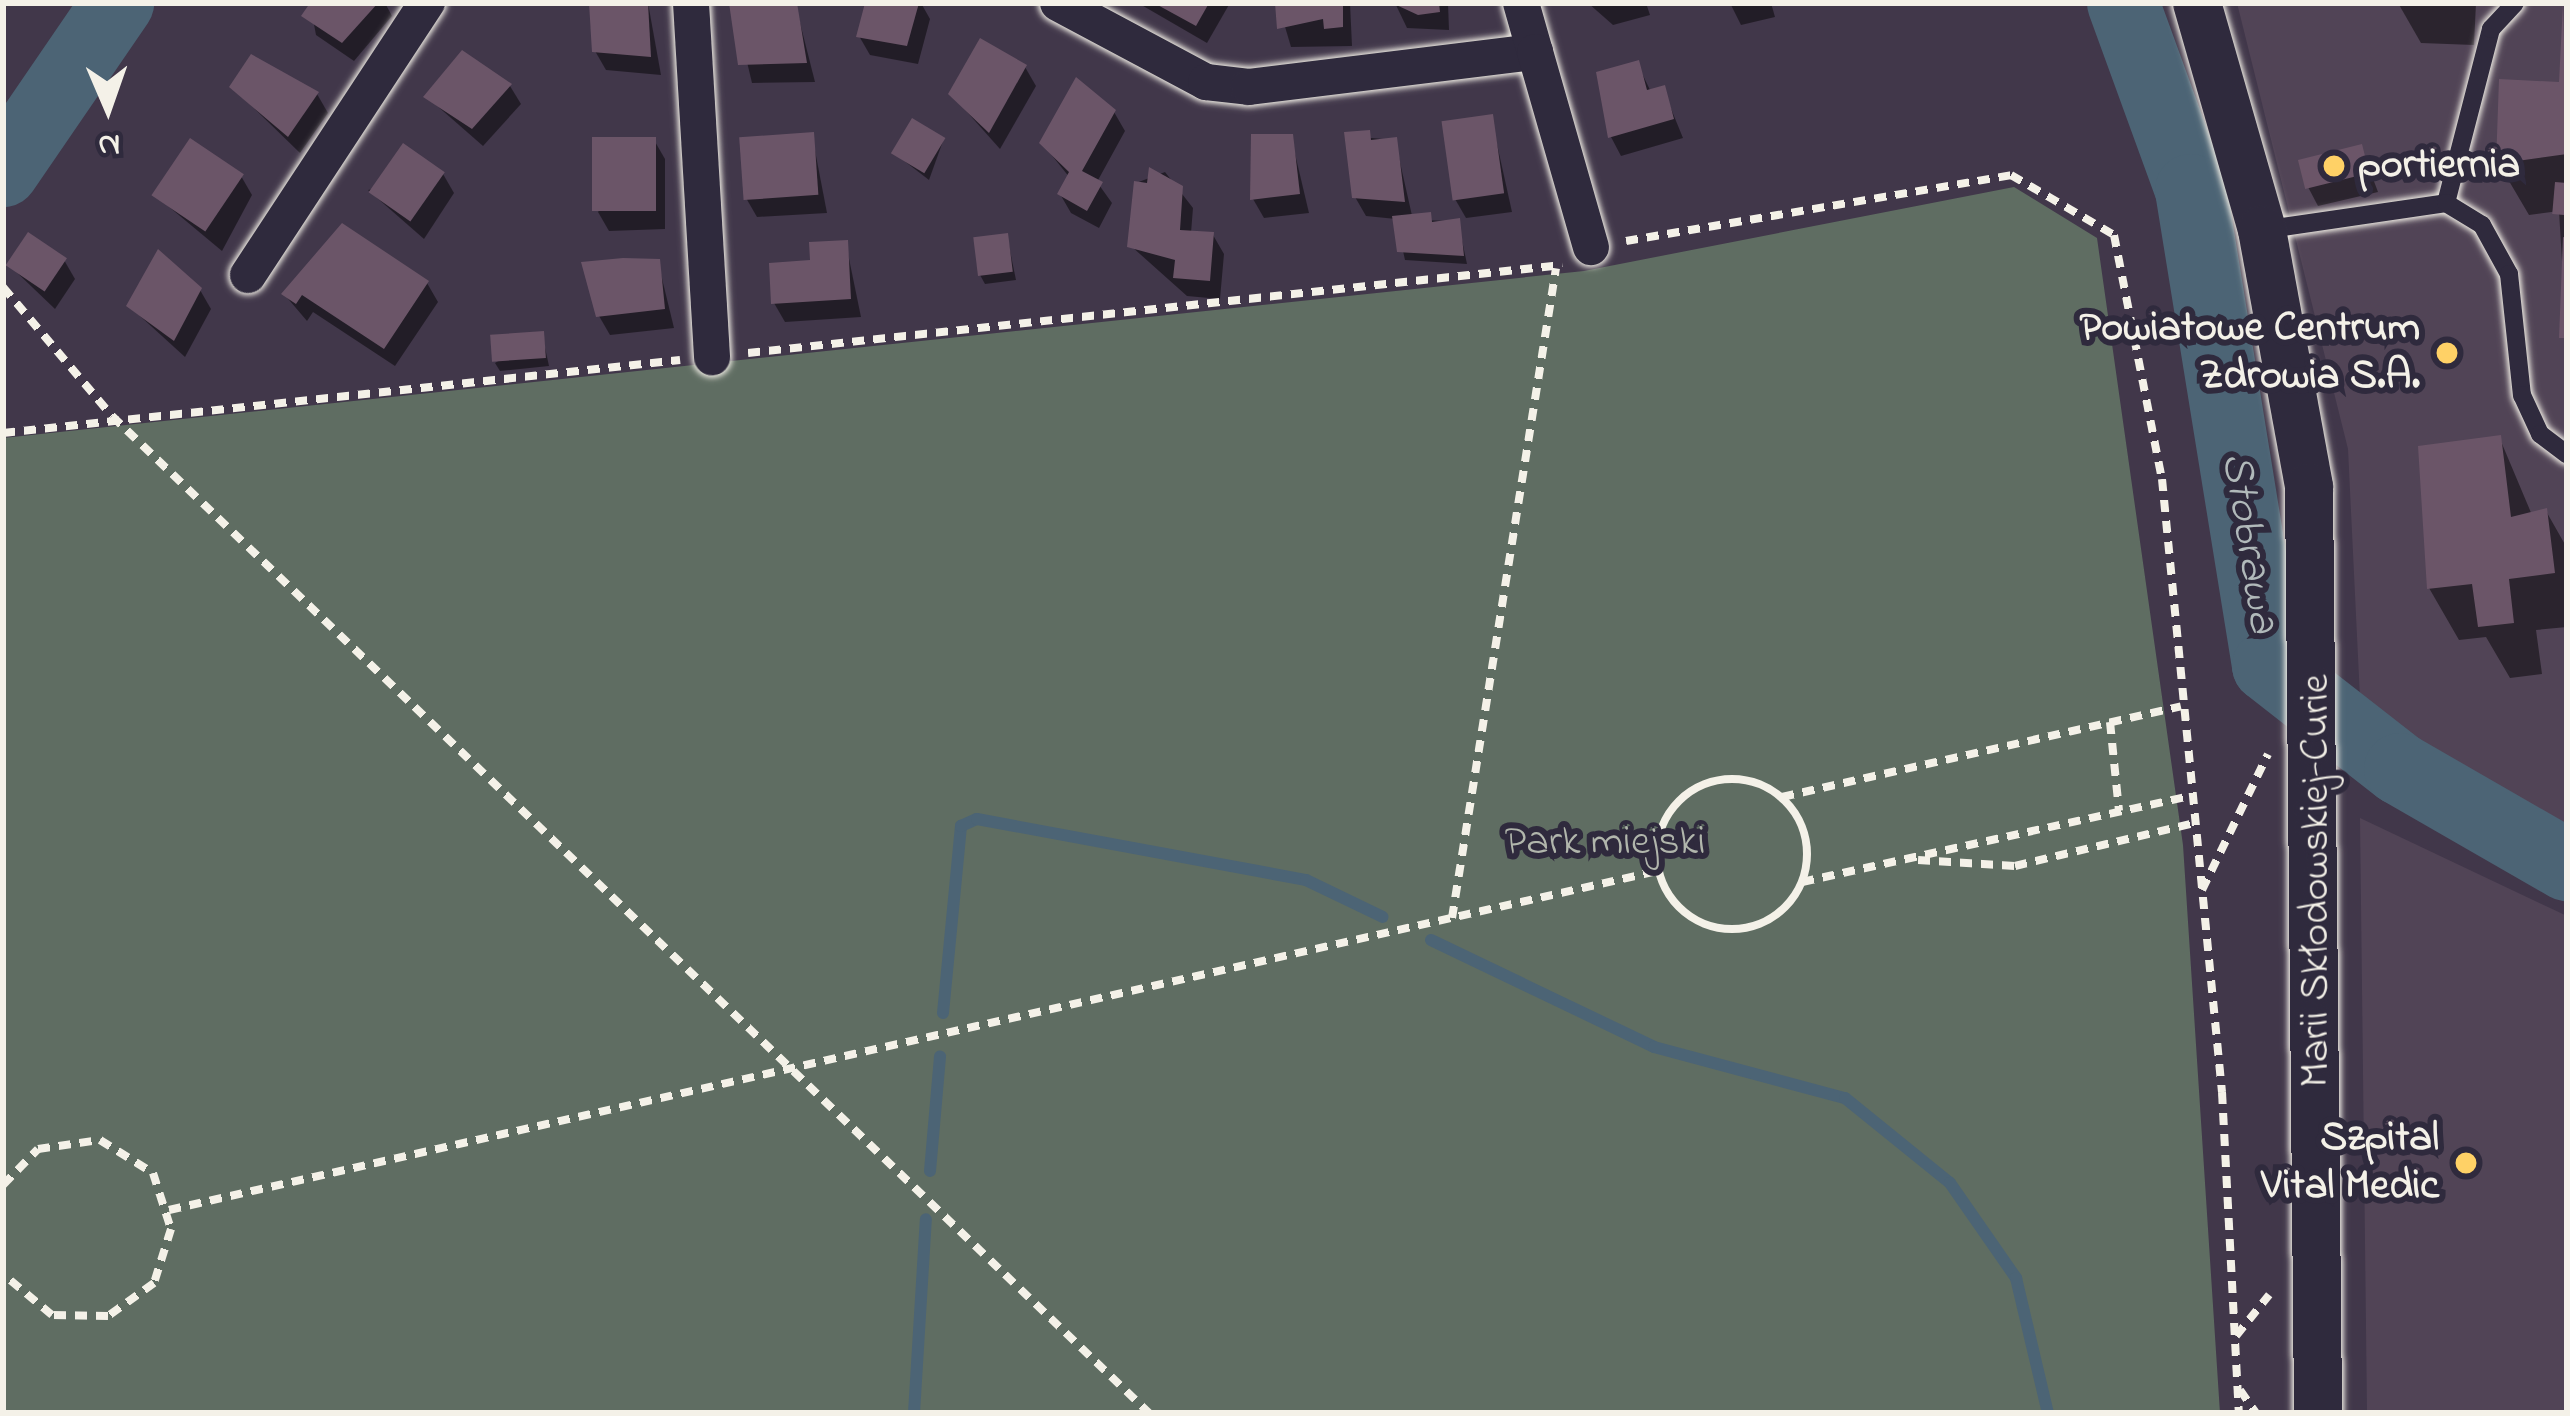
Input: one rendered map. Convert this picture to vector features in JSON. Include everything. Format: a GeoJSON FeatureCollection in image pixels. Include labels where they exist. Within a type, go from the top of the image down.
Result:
{"type":"FeatureCollection","features":[{"type":"Feature","properties":{"kind":"main road","name":"Marii Skłodowskiej-Curie"},"geometry":{"type":"LineString","coordinates":[[2197,3],[2263,230],[2309,488],[2317,629],[2299,751],[2318,1413]]}},
{"type":"Feature","properties":{"kind":"street"},"geometry":{"type":"LineString","coordinates":[[248,275],[427,3]]}},
{"type":"Feature","properties":{"kind":"street"},"geometry":{"type":"LineString","coordinates":[[691,3],[712,356]]}},
{"type":"Feature","properties":{"kind":"street"},"geometry":{"type":"LineString","coordinates":[[1058,3],[1206,82],[1249,87],[1535,52]]}},
{"type":"Feature","properties":{"kind":"street"},"geometry":{"type":"LineString","coordinates":[[1520,3],[1591,247]]}},
{"type":"Feature","properties":{"kind":"lane"},"geometry":{"type":"LineString","coordinates":[[2446,202],[2491,29],[2515,3]]}},
{"type":"Feature","properties":{"kind":"lane"},"geometry":{"type":"LineString","coordinates":[[2263,230],[2446,202],[2482,225],[2510,274],[2522,395],[2540,434],[2567,454]]}},
{"type":"Feature","properties":{"kind":"path"},"geometry":{"type":"LineString","coordinates":[[3,433],[112,416],[1556,268],[1591,247],[2011,175],[2114,235],[2162,478],[2201,892],[2239,1413]]}},
{"type":"Feature","properties":{"kind":"path"},"geometry":{"type":"LineString","coordinates":[[1452,918],[1556,268]]}},
{"type":"Feature","properties":{"kind":"path"},"geometry":{"type":"LineString","coordinates":[[3,287],[112,416],[1149,1413]]}},
{"type":"Feature","properties":{"kind":"path"},"geometry":{"type":"LineString","coordinates":[[1782,797],[1805,836],[1802,882],[1774,915],[1734,928],[1687,914],[1658,872],[1664,822],[1696,788],[1724,779],[1782,797],[2181,706]]}},
{"type":"Feature","properties":{"kind":"path"},"geometry":{"type":"LineString","coordinates":[[2110,722],[2120,811]]}},
{"type":"Feature","properties":{"kind":"path"},"geometry":{"type":"LineString","coordinates":[[2201,892],[2238,800],[2299,751]]}},
{"type":"Feature","properties":{"kind":"path"},"geometry":{"type":"LineString","coordinates":[[1802,882],[2191,796]]}},
{"type":"Feature","properties":{"kind":"path"},"geometry":{"type":"LineString","coordinates":[[1905,860],[2015,866],[2194,823]]}},
{"type":"Feature","properties":{"kind":"path"},"geometry":{"type":"LineString","coordinates":[[169,1210],[1658,872]]}},
{"type":"Feature","properties":{"kind":"path"},"geometry":{"type":"LineString","coordinates":[[3,1185],[38,1149],[100,1141],[152,1173],[169,1210],[154,1282],[108,1316],[52,1315],[3,1274]]}},
{"type":"Feature","properties":{"kind":"path"},"geometry":{"type":"LineString","coordinates":[[2235,1338],[2269,1295]]}},
{"type":"Feature","properties":{"kind":"path"},"geometry":{"type":"LineString","coordinates":[[2237,1386],[2257,1413]]}},
{"type":"Feature","properties":{"kind":"shaded area","name":"Powiatowe Centrum Zdrowia S.A."},"geometry":{"type":"Polygon","coordinates":[[[2237,3],[2567,3],[2567,841],[2361,719],[2348,449],[2237,3]]]}},
{"type":"Feature","properties":{"kind":"shaded area","name":"Szpital Vital Medic"},"geometry":{"type":"Polygon","coordinates":[[[2360,818],[2567,916],[2567,1413],[2367,1411],[2360,818]]]}},
{"type":"Feature","properties":{"kind":"green space","name":"Park miejski"},"geometry":{"type":"Polygon","coordinates":[[[2014,187],[2097,238],[2183,845],[2220,1413],[3,1413],[3,438],[1584,271],[2014,187]]]}},
{"type":"Feature","properties":{"kind":"building"},"geometry":{"type":"Polygon","coordinates":[[[310,3],[378,3],[342,43],[301,16],[310,3]]]}},
{"type":"Feature","properties":{"kind":"building"},"geometry":{"type":"Polygon","coordinates":[[[589,3],[648,3],[651,57],[592,52],[589,3]]]}},
{"type":"Feature","properties":{"kind":"building"},"geometry":{"type":"Polygon","coordinates":[[[729,3],[797,3],[807,63],[738,65],[729,3]]]}},
{"type":"Feature","properties":{"kind":"building"},"geometry":{"type":"Polygon","coordinates":[[[865,3],[919,3],[907,46],[856,37],[865,3]]]}},
{"type":"Feature","properties":{"kind":"building"},"geometry":{"type":"Polygon","coordinates":[[[1154,3],[1209,3],[1196,26],[1154,3]]]}},
{"type":"Feature","properties":{"kind":"building"},"geometry":{"type":"Polygon","coordinates":[[[1275,3],[1343,3],[1343,27],[1324,29],[1323,19],[1277,29],[1275,3]]]}},
{"type":"Feature","properties":{"kind":"building"},"geometry":{"type":"Polygon","coordinates":[[[1392,3],[1439,3],[1440,12],[1418,15],[1392,3]]]}},
{"type":"Feature","properties":{"kind":"building"},"geometry":{"type":"Polygon","coordinates":[[[2563,3],[2567,154],[2496,164],[2499,79],[2559,82],[2563,3]]]}},
{"type":"Feature","properties":{"kind":"building"},"geometry":{"type":"Polygon","coordinates":[[[980,38],[1027,65],[989,133],[948,94],[980,38]]]}},
{"type":"Feature","properties":{"kind":"building"},"geometry":{"type":"Polygon","coordinates":[[[462,50],[512,84],[472,129],[423,97],[462,50]]]}},
{"type":"Feature","properties":{"kind":"building"},"geometry":{"type":"Polygon","coordinates":[[[251,54],[319,92],[288,137],[229,87],[251,54]]]}},
{"type":"Feature","properties":{"kind":"building"},"geometry":{"type":"Polygon","coordinates":[[[1639,60],[1647,90],[1665,85],[1674,119],[1608,138],[1596,72],[1639,60]]]}},
{"type":"Feature","properties":{"kind":"building"},"geometry":{"type":"Polygon","coordinates":[[[1076,77],[1116,110],[1082,171],[1103,182],[1087,211],[1057,194],[1069,172],[1039,143],[1076,77]]]}},
{"type":"Feature","properties":{"kind":"building"},"geometry":{"type":"Polygon","coordinates":[[[1493,114],[1504,193],[1453,200],[1442,121],[1493,114]]]}},
{"type":"Feature","properties":{"kind":"building"},"geometry":{"type":"Polygon","coordinates":[[[912,118],[945,138],[924,173],[891,153],[912,118]]]}},
{"type":"Feature","properties":{"kind":"building"},"geometry":{"type":"Polygon","coordinates":[[[1370,130],[1371,140],[1397,137],[1405,202],[1352,198],[1344,132],[1370,130]]]}},
{"type":"Feature","properties":{"kind":"building"},"geometry":{"type":"Polygon","coordinates":[[[814,132],[818,195],[744,200],[739,137],[814,132]]]}},
{"type":"Feature","properties":{"kind":"building"},"geometry":{"type":"Polygon","coordinates":[[[1251,134],[1293,134],[1300,194],[1250,200],[1251,134]]]}},
{"type":"Feature","properties":{"kind":"building"},"geometry":{"type":"Polygon","coordinates":[[[592,137],[656,137],[656,211],[592,211],[592,137]]]}},
{"type":"Feature","properties":{"kind":"building"},"geometry":{"type":"Polygon","coordinates":[[[190,138],[244,174],[205,232],[151,195],[190,138]]]}},
{"type":"Feature","properties":{"kind":"building"},"geometry":{"type":"Polygon","coordinates":[[[403,143],[445,172],[410,221],[369,192],[403,143]]]}},
{"type":"Feature","properties":{"kind":"building","name":"portiernia"},"geometry":{"type":"Polygon","coordinates":[[[2362,144],[2369,173],[2305,189],[2298,160],[2362,144]]]}},
{"type":"Feature","properties":{"kind":"building"},"geometry":{"type":"Polygon","coordinates":[[[1149,167],[1183,186],[1180,230],[1214,232],[1210,281],[1173,278],[1175,260],[1127,247],[1134,181],[1147,183],[1149,167]]]}},
{"type":"Feature","properties":{"kind":"building"},"geometry":{"type":"Polygon","coordinates":[[[2555,182],[2567,183],[2564,215],[2552,214],[2555,182]]]}},
{"type":"Feature","properties":{"kind":"building"},"geometry":{"type":"Polygon","coordinates":[[[1431,212],[1432,222],[1460,218],[1464,256],[1397,252],[1392,216],[1431,212]]]}},
{"type":"Feature","properties":{"kind":"building"},"geometry":{"type":"Polygon","coordinates":[[[342,223],[429,281],[384,349],[302,295],[296,304],[281,294],[342,223]]]}},
{"type":"Feature","properties":{"kind":"building"},"geometry":{"type":"Polygon","coordinates":[[[28,232],[67,258],[45,291],[6,265],[28,232]]]}},
{"type":"Feature","properties":{"kind":"building"},"geometry":{"type":"Polygon","coordinates":[[[1008,233],[1013,272],[978,276],[973,237],[1008,233]]]}},
{"type":"Feature","properties":{"kind":"building"},"geometry":{"type":"Polygon","coordinates":[[[2563,237],[2567,238],[2567,338],[2559,338],[2563,237]]]}},
{"type":"Feature","properties":{"kind":"building"},"geometry":{"type":"Polygon","coordinates":[[[848,240],[851,299],[771,304],[769,263],[810,260],[809,242],[848,240]]]}},
{"type":"Feature","properties":{"kind":"building"},"geometry":{"type":"Polygon","coordinates":[[[158,249],[202,288],[174,341],[126,306],[158,249]]]}},
{"type":"Feature","properties":{"kind":"building"},"geometry":{"type":"Polygon","coordinates":[[[660,259],[665,309],[596,317],[581,262],[660,259]]]}},
{"type":"Feature","properties":{"kind":"building"},"geometry":{"type":"Polygon","coordinates":[[[544,331],[546,358],[492,362],[490,335],[544,331]]]}},
{"type":"Feature","properties":{"kind":"building"},"geometry":{"type":"Polygon","coordinates":[[[2501,435],[2511,517],[2547,508],[2555,573],[2509,579],[2514,623],[2478,627],[2472,584],[2427,589],[2418,446],[2501,435]]]}},
{"type":"Feature","properties":{"kind":"waterway","name":"Stobrawa"},"geometry":{"type":"LineString","coordinates":[[3,171],[118,3]]}},
{"type":"Feature","properties":{"kind":"waterway","name":"Stobrawa"},"geometry":{"type":"LineString","coordinates":[[2123,3],[2191,190],[2268,666],[2400,769],[2567,865]]}},
{"type":"Feature","properties":{"kind":"waterway"},"geometry":{"type":"LineString","coordinates":[[943,1013],[961,826],[977,819],[1306,880],[1383,917]]}},
{"type":"Feature","properties":{"kind":"waterway"},"geometry":{"type":"LineString","coordinates":[[1431,940],[1654,1047],[1845,1098],[1950,1183],[2016,1278],[2048,1413]]}},
{"type":"Feature","properties":{"kind":"waterway"},"geometry":{"type":"LineString","coordinates":[[930,1171],[940,1056]]}},
{"type":"Feature","properties":{"kind":"waterway"},"geometry":{"type":"LineString","coordinates":[[914,1413],[926,1219]]}},
{"type":"Feature","properties":{"kind":"place","name":"portiernia"},"geometry":{"type":"Point","coordinates":[2334,166]}},
{"type":"Feature","properties":{"kind":"place","name":"Powiatowe Centrum Zdrowia S.A."},"geometry":{"type":"Point","coordinates":[2447,353]}},
{"type":"Feature","properties":{"kind":"place","name":"Szpital Vital Medic"},"geometry":{"type":"Point","coordinates":[2466,1163]}}]}
